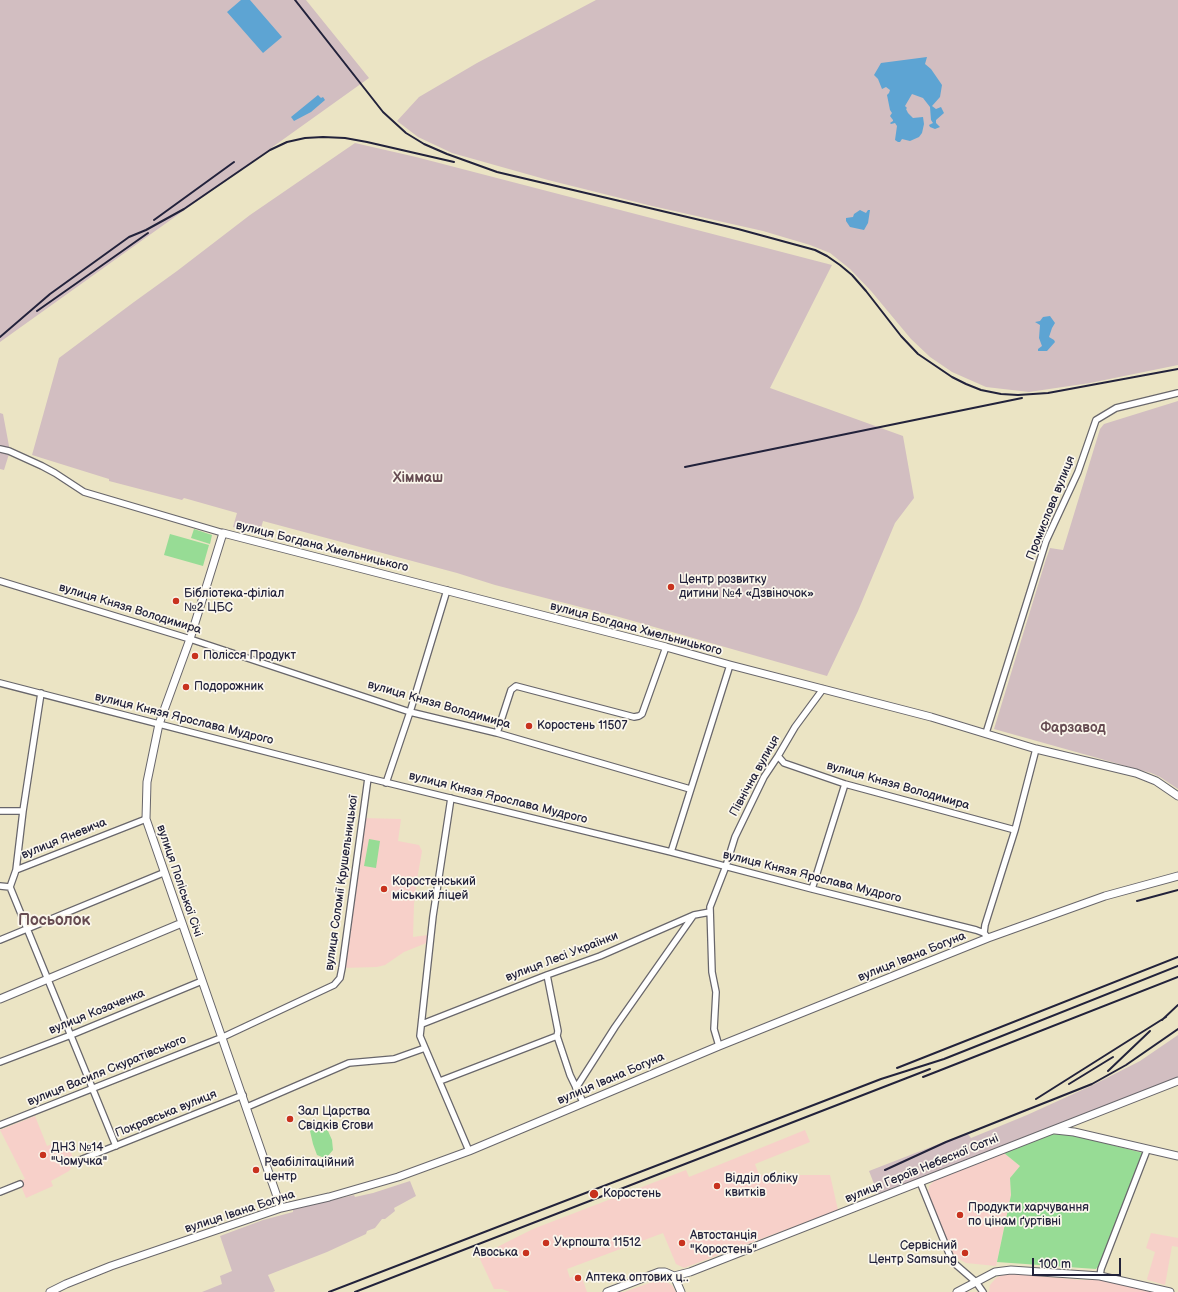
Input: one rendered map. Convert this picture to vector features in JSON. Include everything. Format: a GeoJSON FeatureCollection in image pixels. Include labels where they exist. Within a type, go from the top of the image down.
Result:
{"type":"FeatureCollection","features":[{"type":"Feature","properties":{"kind":"street","name":"Промислова вулиця"},"geometry":{"type":"LineString","coordinates":[[986,733],[1046,541],[1078,472],[1096,420],[1116,408],[1178,393]]}},
{"type":"Feature","properties":{"kind":"street","name":"вулиця Богдана Хмельницького"},"geometry":{"type":"LineString","coordinates":[[0,448],[55,472],[84,492],[223,533],[666,647],[932,717],[1036,749],[1136,773],[1156,781],[1178,796]]}},
{"type":"Feature","properties":{"kind":"street","name":"вулиця Поліської Січі"},"geometry":{"type":"LineString","coordinates":[[223,533],[190,639],[159,724],[147,782],[146,819],[223,1037],[281,1208]]}},
{"type":"Feature","properties":{"kind":"street","name":"вулиця Князя Володимира"},"geometry":{"type":"LineString","coordinates":[[0,581],[190,639],[410,712],[497,733],[690,789]]}},
{"type":"Feature","properties":{"kind":"street"},"geometry":{"type":"LineString","coordinates":[[386,783],[410,712],[447,590]]}},
{"type":"Feature","properties":{"kind":"street"},"geometry":{"type":"LineString","coordinates":[[497,733],[511,690],[516,686],[634,717],[639,716],[642,714],[666,647]]}},
{"type":"Feature","properties":{"kind":"street"},"geometry":{"type":"LineString","coordinates":[[671,852],[730,665]]}},
{"type":"Feature","properties":{"kind":"street","name":"вулиця Князя Ярослава Мудрого"},"geometry":{"type":"LineString","coordinates":[[0,683],[386,783],[671,852],[879,905],[986,936]]}},
{"type":"Feature","properties":{"kind":"street","name":"Північна вулиця"},"geometry":{"type":"LineString","coordinates":[[719,1046],[714,1029],[716,992],[712,972],[711,902],[726,866],[735,837],[764,777],[795,727],[823,689]]}},
{"type":"Feature","properties":{"kind":"street"},"geometry":{"type":"LineString","coordinates":[[16,870],[22,810],[41,693]]}},
{"type":"Feature","properties":{"kind":"street"},"geometry":{"type":"LineString","coordinates":[[986,936],[985,925],[1015,830],[1036,749]]}},
{"type":"Feature","properties":{"kind":"street","name":"вулиця Князя Володимира"},"geometry":{"type":"LineString","coordinates":[[778,756],[784,762],[845,784],[1015,830]]}},
{"type":"Feature","properties":{"kind":"street","name":"вулиця Соломії Крушельницької"},"geometry":{"type":"LineString","coordinates":[[223,1037],[334,985],[340,978],[368,778]]}},
{"type":"Feature","properties":{"kind":"street"},"geometry":{"type":"LineString","coordinates":[[812,889],[845,784]]}},
{"type":"Feature","properties":{"kind":"street"},"geometry":{"type":"LineString","coordinates":[[451,798],[433,916],[420,1036],[469,1151]]}},
{"type":"Feature","properties":{"kind":"street"},"geometry":{"type":"LineString","coordinates":[[0,811],[22,810]]}},
{"type":"Feature","properties":{"kind":"street","name":"вулиця Яневича"},"geometry":{"type":"LineString","coordinates":[[10,887],[16,870],[146,819]]}},
{"type":"Feature","properties":{"kind":"street"},"geometry":{"type":"LineString","coordinates":[[0,940],[164,873]]}},
{"type":"Feature","properties":{"kind":"street","name":"вулиця Івана Богуна"},"geometry":{"type":"LineString","coordinates":[[50,1292],[111,1266],[281,1208],[329,1197],[398,1177],[469,1151],[583,1102],[986,936],[1104,896],[1178,876]]}},
{"type":"Feature","properties":{"kind":"street"},"geometry":{"type":"LineString","coordinates":[[0,886],[10,887],[116,1146]]}},
{"type":"Feature","properties":{"kind":"street","name":"вулиця Лесі Українки"},"geometry":{"type":"LineString","coordinates":[[422,1024],[600,956],[694,915],[710,912]]}},
{"type":"Feature","properties":{"kind":"street"},"geometry":{"type":"LineString","coordinates":[[576,1088],[614,1028],[694,915]]}},
{"type":"Feature","properties":{"kind":"street"},"geometry":{"type":"LineString","coordinates":[[0,1000],[182,923]]}},
{"type":"Feature","properties":{"kind":"street"},"geometry":{"type":"LineString","coordinates":[[547,975],[558,1031],[557,1036],[570,1076],[583,1102]]}},
{"type":"Feature","properties":{"kind":"street","name":"вулиця Козаченка"},"geometry":{"type":"LineString","coordinates":[[0,1062],[202,981]]}},
{"type":"Feature","properties":{"kind":"street"},"geometry":{"type":"LineString","coordinates":[[440,1081],[557,1036]]}},
{"type":"Feature","properties":{"kind":"street","name":"вулиця Василя Скуратівського"},"geometry":{"type":"LineString","coordinates":[[0,1125],[223,1037]]}},
{"type":"Feature","properties":{"kind":"street"},"geometry":{"type":"LineString","coordinates":[[247,1107],[349,1063],[394,1058],[425,1048]]}},
{"type":"Feature","properties":{"kind":"street","name":"вулиця Героїв Небесної Сотні"},"geometry":{"type":"LineString","coordinates":[[674,1276],[690,1272],[1178,1081]]}},
{"type":"Feature","properties":{"kind":"street","name":"Покровська вулиця"},"geometry":{"type":"LineString","coordinates":[[75,1162],[243,1095]]}},
{"type":"Feature","properties":{"kind":"street"},"geometry":{"type":"LineString","coordinates":[[1051,1130],[1074,1132],[1178,1156]]}},
{"type":"Feature","properties":{"kind":"street"},"geometry":{"type":"LineString","coordinates":[[1100,1276],[1101,1269],[1147,1150]]}},
{"type":"Feature","properties":{"kind":"street"},"geometry":{"type":"LineString","coordinates":[[920,1182],[947,1251],[954,1262],[976,1282],[983,1292]]}},
{"type":"Feature","properties":{"kind":"street"},"geometry":{"type":"LineString","coordinates":[[0,1192],[20,1184]]}},
{"type":"Feature","properties":{"kind":"street"},"geometry":{"type":"LineString","coordinates":[[957,1292],[995,1272],[1011,1270],[1100,1276],[1170,1292]]}},
{"type":"Feature","properties":{"kind":"street"},"geometry":{"type":"LineString","coordinates":[[607,1292],[659,1272],[665,1272],[674,1276],[681,1292]]}},
{"type":"Feature","properties":{"kind":"shaded area"},"geometry":{"type":"Polygon","coordinates":[[[0,0],[306,0],[369,78],[0,342],[0,0]]]}},
{"type":"Feature","properties":{"kind":"shaded area"},"geometry":{"type":"Polygon","coordinates":[[[596,0],[1178,0],[1178,365],[1090,383],[1029,392],[986,387],[952,372],[930,357],[911,339],[871,291],[850,269],[830,253],[810,245],[763,231],[652,206],[548,180],[452,153],[418,137],[397,121],[419,97],[477,63],[596,0]]]}},
{"type":"Feature","properties":{"kind":"shaded area"},"geometry":{"type":"Polygon","coordinates":[[[355,143],[416,157],[832,265],[770,388],[903,436],[914,498],[895,523],[858,611],[827,676],[619,617],[495,585],[457,573],[263,521],[259,535],[233,527],[237,513],[184,498],[182,500],[109,481],[109,479],[32,455],[59,358],[250,215],[355,143]]]}},
{"type":"Feature","properties":{"kind":"shaded area"},"geometry":{"type":"Polygon","coordinates":[[[1178,401],[1178,789],[1151,773],[994,729],[1046,559],[1050,548],[1063,550],[1100,429],[1104,424],[1178,401]]]}},
{"type":"Feature","properties":{"kind":"shaded area"},"geometry":{"type":"Polygon","coordinates":[[[0,413],[3,414],[9,446],[9,454],[4,470],[0,469],[0,413]]]}},
{"type":"Feature","properties":{"kind":"shaded area","name":"Коростенський міський ліцей"},"geometry":{"type":"Polygon","coordinates":[[[363,818],[401,819],[398,841],[419,845],[422,851],[414,904],[413,937],[428,935],[429,942],[404,952],[385,965],[377,967],[342,968],[363,818]]]}},
{"type":"Feature","properties":{"kind":"shaded area"},"geometry":{"type":"Polygon","coordinates":[[[1178,1035],[1178,1077],[878,1194],[869,1171],[967,1133],[971,1138],[1027,1115],[1093,1085],[1140,1061],[1178,1035]]]}},
{"type":"Feature","properties":{"kind":"shaded area","name":"ДНЗ №14 \"Чомучка\""},"geometry":{"type":"Polygon","coordinates":[[[35,1116],[47,1146],[57,1142],[60,1149],[68,1146],[75,1162],[69,1171],[51,1181],[53,1186],[26,1198],[19,1181],[25,1179],[0,1130],[35,1116]]]}},
{"type":"Feature","properties":{"kind":"shaded area"},"geometry":{"type":"Polygon","coordinates":[[[805,1130],[810,1142],[755,1164],[759,1175],[830,1175],[838,1210],[684,1268],[676,1264],[663,1233],[567,1269],[570,1278],[580,1274],[581,1275],[587,1292],[510,1292],[502,1289],[494,1289],[479,1257],[533,1229],[686,1170],[689,1177],[805,1130]]]}},
{"type":"Feature","properties":{"kind":"shaded area"},"geometry":{"type":"Polygon","coordinates":[[[1004,1153],[1020,1166],[1010,1178],[1011,1195],[996,1266],[966,1263],[957,1258],[950,1250],[928,1194],[929,1186],[935,1180],[1004,1153]]]}},
{"type":"Feature","properties":{"kind":"shaded area"},"geometry":{"type":"Polygon","coordinates":[[[410,1181],[416,1196],[394,1208],[395,1211],[385,1219],[382,1219],[375,1228],[367,1231],[366,1234],[327,1252],[268,1275],[275,1291],[202,1292],[222,1284],[220,1276],[232,1271],[220,1236],[263,1220],[293,1212],[293,1209],[354,1195],[355,1197],[373,1193],[410,1181]]]}},
{"type":"Feature","properties":{"kind":"shaded area"},"geometry":{"type":"Polygon","coordinates":[[[1151,1233],[1178,1238],[1178,1247],[1172,1246],[1165,1285],[1147,1279],[1155,1252],[1146,1248],[1151,1233]]]}},
{"type":"Feature","properties":{"kind":"shaded area"},"geometry":{"type":"Polygon","coordinates":[[[1012,1273],[1080,1280],[1104,1280],[1156,1292],[989,1292],[990,1285],[996,1278],[1012,1273]]]}},
{"type":"Feature","properties":{"kind":"shaded area"},"geometry":{"type":"Polygon","coordinates":[[[658,1280],[662,1280],[672,1285],[676,1292],[624,1292],[658,1280]]]}},
{"type":"Feature","properties":{"kind":"green space"},"geometry":{"type":"Polygon","coordinates":[[[194,529],[212,535],[210,544],[191,538],[194,529]]]}},
{"type":"Feature","properties":{"kind":"green space"},"geometry":{"type":"Polygon","coordinates":[[[170,534],[209,545],[203,566],[164,555],[170,534]]]}},
{"type":"Feature","properties":{"kind":"green space"},"geometry":{"type":"Polygon","coordinates":[[[369,839],[380,841],[376,868],[364,866],[369,839]]]}},
{"type":"Feature","properties":{"kind":"green space"},"geometry":{"type":"Polygon","coordinates":[[[314,1123],[328,1131],[332,1140],[333,1150],[327,1157],[317,1155],[310,1131],[314,1123]]]}},
{"type":"Feature","properties":{"kind":"green space"},"geometry":{"type":"Polygon","coordinates":[[[1052,1134],[1073,1135],[1143,1153],[1102,1261],[1096,1269],[997,1262],[1011,1195],[1010,1178],[1020,1166],[1004,1153],[1052,1134]]]}},
{"type":"Feature","properties":{"kind":"water"},"geometry":{"type":"Polygon","coordinates":[[[241,0],[250,0],[282,37],[263,53],[227,12],[241,0]]]}},
{"type":"Feature","properties":{"kind":"water"},"geometry":{"type":"Polygon","coordinates":[[[927,57],[925,64],[931,69],[942,85],[940,97],[932,106],[936,109],[941,107],[944,113],[936,120],[936,123],[940,127],[935,129],[930,127],[929,125],[933,123],[931,120],[930,107],[923,98],[912,94],[905,106],[908,113],[913,118],[923,117],[924,124],[922,133],[919,137],[910,141],[902,139],[898,142],[895,140],[897,126],[895,123],[890,123],[893,120],[890,116],[892,113],[887,95],[890,90],[886,87],[882,89],[878,79],[874,75],[881,63],[927,57]]]}},
{"type":"Feature","properties":{"kind":"water"},"geometry":{"type":"Polygon","coordinates":[[[318,95],[321,98],[323,97],[325,100],[311,112],[294,121],[291,117],[318,95]]]}},
{"type":"Feature","properties":{"kind":"water"},"geometry":{"type":"Polygon","coordinates":[[[860,210],[866,213],[870,210],[868,223],[864,230],[850,227],[846,221],[846,218],[853,217],[854,214],[860,210]]]}},
{"type":"Feature","properties":{"kind":"water"},"geometry":{"type":"Polygon","coordinates":[[[1050,316],[1055,323],[1049,337],[1055,342],[1047,351],[1038,351],[1038,349],[1042,346],[1039,338],[1040,325],[1035,322],[1040,321],[1043,317],[1050,316]]]}},
{"type":"Feature","properties":{"kind":"railway"},"geometry":{"type":"LineString","coordinates":[[295,0],[383,112],[406,133],[424,144],[497,172],[738,229],[815,250],[827,256],[852,275],[901,336],[918,354],[952,377],[966,384],[981,390],[1001,394],[1018,395],[1048,393],[1178,369]]}},
{"type":"Feature","properties":{"kind":"railway"},"geometry":{"type":"LineString","coordinates":[[0,337],[50,294],[129,237],[146,230],[184,209],[270,150],[287,142],[305,138],[345,138],[454,162]]}},
{"type":"Feature","properties":{"kind":"railway"},"geometry":{"type":"LineString","coordinates":[[154,220],[234,162]]}},
{"type":"Feature","properties":{"kind":"railway"},"geometry":{"type":"LineString","coordinates":[[37,311],[148,233]]}},
{"type":"Feature","properties":{"kind":"railway"},"geometry":{"type":"LineString","coordinates":[[685,467],[1022,398]]}},
{"type":"Feature","properties":{"kind":"railway"},"geometry":{"type":"LineString","coordinates":[[1137,901],[1178,890]]}},
{"type":"Feature","properties":{"kind":"railway"},"geometry":{"type":"LineString","coordinates":[[897,1068],[1178,957]]}},
{"type":"Feature","properties":{"kind":"railway"},"geometry":{"type":"LineString","coordinates":[[329,1292],[881,1079],[944,1059],[1178,966]]}},
{"type":"Feature","properties":{"kind":"railway"},"geometry":{"type":"LineString","coordinates":[[923,1077],[1178,977]]}},
{"type":"Feature","properties":{"kind":"railway"},"geometry":{"type":"LineString","coordinates":[[1162,1020],[1178,1005]]}},
{"type":"Feature","properties":{"kind":"railway"},"geometry":{"type":"LineString","coordinates":[[1036,1099],[1166,1017]]}},
{"type":"Feature","properties":{"kind":"railway"},"geometry":{"type":"LineString","coordinates":[[885,1170],[946,1142],[1092,1084],[1126,1065],[1178,1029]]}},
{"type":"Feature","properties":{"kind":"railway"},"geometry":{"type":"LineString","coordinates":[[1108,1071],[1150,1031]]}},
{"type":"Feature","properties":{"kind":"railway"},"geometry":{"type":"LineString","coordinates":[[1069,1084],[1113,1057]]}},
{"type":"Feature","properties":{"kind":"railway"},"geometry":{"type":"LineString","coordinates":[[355,1292],[930,1069]]}},
{"type":"Feature","properties":{"kind":"place","name":"Центр розвитку дитини №4 «Дзвіночок»"},"geometry":{"type":"Point","coordinates":[671,587]}},
{"type":"Feature","properties":{"kind":"place","name":"Бібліотека-філіал №2 ЦБС"},"geometry":{"type":"Point","coordinates":[176,601]}},
{"type":"Feature","properties":{"kind":"place","name":"Полісся Продукт"},"geometry":{"type":"Point","coordinates":[195,656]}},
{"type":"Feature","properties":{"kind":"place","name":"Подорожник"},"geometry":{"type":"Point","coordinates":[186,687]}},
{"type":"Feature","properties":{"kind":"place","name":"Коростень 11507"},"geometry":{"type":"Point","coordinates":[529,726]}},
{"type":"Feature","properties":{"kind":"place","name":"Коростенський міський ліцей"},"geometry":{"type":"Point","coordinates":[384,889]}},
{"type":"Feature","properties":{"kind":"place","name":"Зал Царства Свідків Єгови"},"geometry":{"type":"Point","coordinates":[290,1119]}},
{"type":"Feature","properties":{"kind":"place","name":"ДНЗ №14 \"Чомучка\""},"geometry":{"type":"Point","coordinates":[43,1155]}},
{"type":"Feature","properties":{"kind":"place","name":"Реабілітаційний центр"},"geometry":{"type":"Point","coordinates":[256,1170]}},
{"type":"Feature","properties":{"kind":"place","name":"Відділ обліку квитків"},"geometry":{"type":"Point","coordinates":[717,1186]}},
{"type":"Feature","properties":{"kind":"place","name":"Коростень"},"geometry":{"type":"Point","coordinates":[594,1194]}},
{"type":"Feature","properties":{"kind":"place","name":"Продукти харчування по цінам ґуртівні"},"geometry":{"type":"Point","coordinates":[960,1215]}},
{"type":"Feature","properties":{"kind":"place","name":"Укрпошта 11512"},"geometry":{"type":"Point","coordinates":[546,1243]}},
{"type":"Feature","properties":{"kind":"place","name":"Автостанція \"Коростень\""},"geometry":{"type":"Point","coordinates":[682,1243]}},
{"type":"Feature","properties":{"kind":"place","name":"Авоська"},"geometry":{"type":"Point","coordinates":[526,1253]}},
{"type":"Feature","properties":{"kind":"place","name":"Сервісний Центр Samsung"},"geometry":{"type":"Point","coordinates":[965,1253]}},
{"type":"Feature","properties":{"kind":"place","name":"Аптека оптових ц‥"},"geometry":{"type":"Point","coordinates":[578,1278]}},
{"type":"Feature","properties":{"kind":"district","name":"Хіммаш"},"geometry":{"type":"Point","coordinates":[418,478]}},
{"type":"Feature","properties":{"kind":"district","name":"Фарзавод"},"geometry":{"type":"Point","coordinates":[1073,728]}},
{"type":"Feature","properties":{"kind":"district","name":"Посьолок"},"geometry":{"type":"Point","coordinates":[54,921]}}]}
